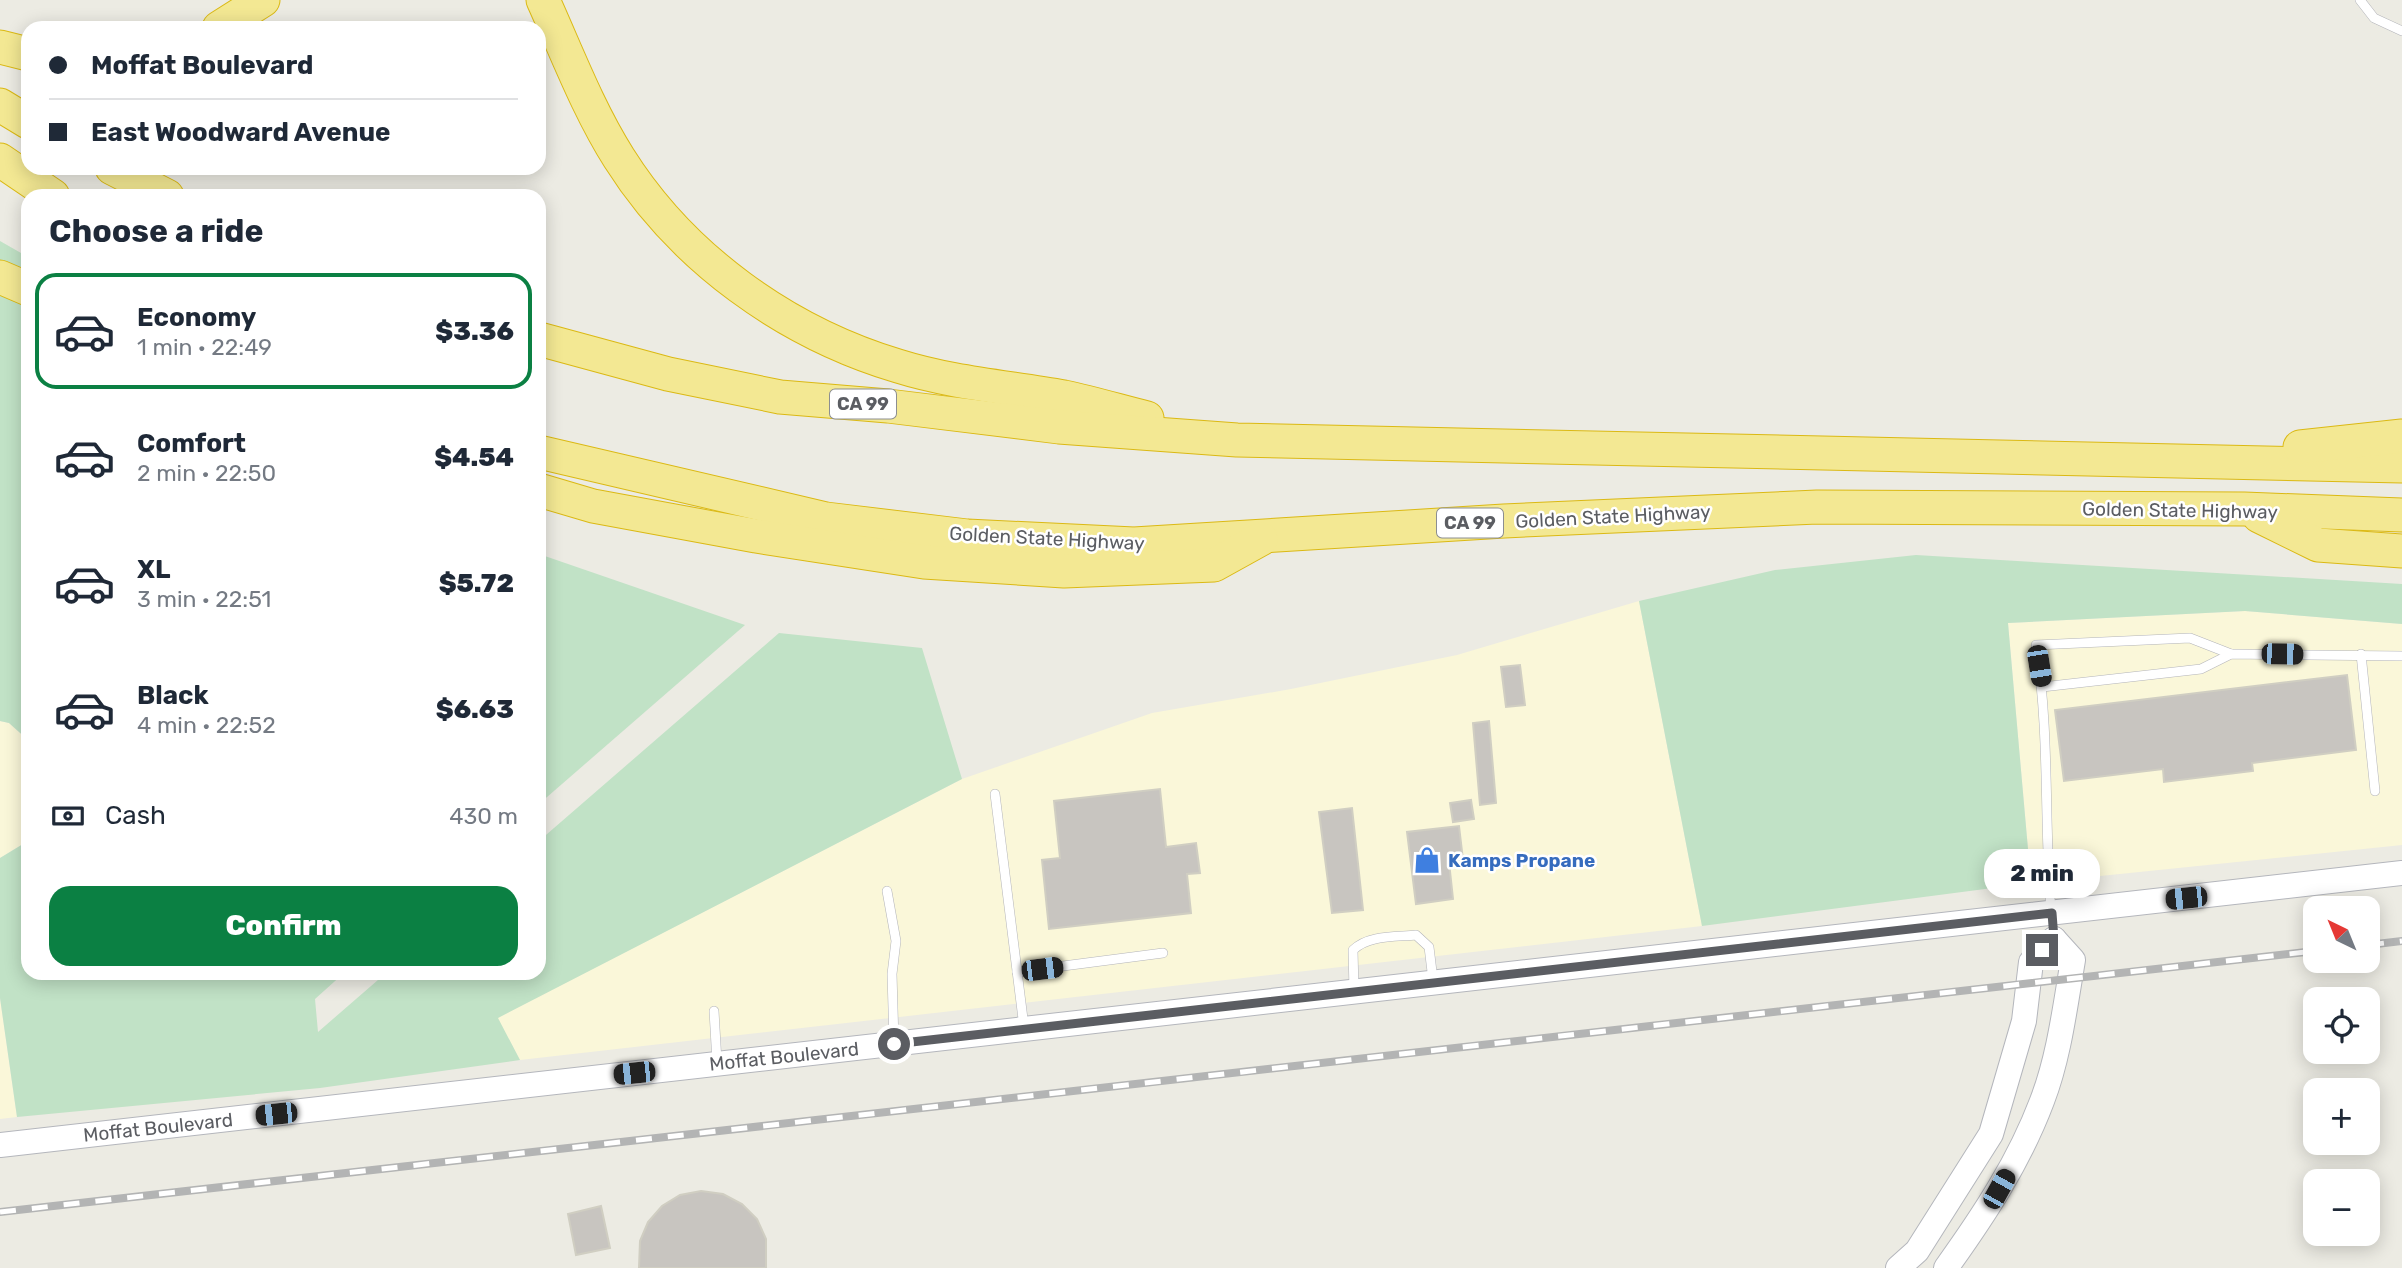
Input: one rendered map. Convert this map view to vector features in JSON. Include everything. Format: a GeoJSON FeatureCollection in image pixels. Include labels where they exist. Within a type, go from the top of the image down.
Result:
{"type":"FeatureCollection","features":[{"type":"Feature","properties":{"kind":"highway"},"geometry":{"type":"LineString","coordinates":[[230,21],[263,0]]}},
{"type":"Feature","properties":{"kind":"highway"},"geometry":{"type":"LineString","coordinates":[[543,0],[590,104],[618,157],[643,192],[677,232],[764,306],[827,340],[898,366],[978,385],[1065,398],[1237,440]]}},
{"type":"Feature","properties":{"kind":"highway"},"geometry":{"type":"LineString","coordinates":[[0,47],[21,52]]}},
{"type":"Feature","properties":{"kind":"highway"},"geometry":{"type":"LineString","coordinates":[[0,105],[21,118]]}},
{"type":"Feature","properties":{"kind":"highway"},"geometry":{"type":"LineString","coordinates":[[0,160],[21,174]]}},
{"type":"Feature","properties":{"kind":"highway"},"geometry":{"type":"LineString","coordinates":[[22,175],[43,189]]}},
{"type":"Feature","properties":{"kind":"highway"},"geometry":{"type":"LineString","coordinates":[[126,175],[153,189]]}},
{"type":"Feature","properties":{"kind":"highway"},"geometry":{"type":"LineString","coordinates":[[0,277],[21,286]]}},
{"type":"Feature","properties":{"kind":"highway","name":"CA 99"},"geometry":{"type":"LineString","coordinates":[[546,341],[668,374],[780,397],[888,406],[1059,427],[1237,440],[2402,466]]}},
{"type":"Feature","properties":{"kind":"highway"},"geometry":{"type":"LineString","coordinates":[[2152,462],[2402,436]]}},
{"type":"Feature","properties":{"kind":"highway","name":"Golden State Highway"},"geometry":{"type":"LineString","coordinates":[[546,454],[826,519],[954,534],[1134,544],[1817,507],[2244,509],[2402,515]]}},
{"type":"Feature","properties":{"kind":"highway"},"geometry":{"type":"LineString","coordinates":[[546,492],[593,506],[742,533],[938,563],[1064,570],[1214,565],[1266,536]]}},
{"type":"Feature","properties":{"kind":"highway"},"geometry":{"type":"LineString","coordinates":[[2244,509],[2318,545],[2402,551]]}},
{"type":"Feature","properties":{"kind":"main road","name":"Moffat Boulevard"},"geometry":{"type":"LineString","coordinates":[[0,1145],[2402,873]]}},
{"type":"Feature","properties":{"kind":"main road"},"geometry":{"type":"LineString","coordinates":[[1946,1268],[1987,1211],[2024,1146],[2043,1099],[2062,1028],[2073,960],[2054,939],[2052,913]]}},
{"type":"Feature","properties":{"kind":"main road"},"geometry":{"type":"LineString","coordinates":[[1898,1268],[1917,1251],[1956,1194],[1991,1134],[2024,1021],[2031,962],[2054,939]]}},
{"type":"Feature","properties":{"kind":"lane"},"geometry":{"type":"LineString","coordinates":[[2360,0],[2374,18],[2402,31]]}},
{"type":"Feature","properties":{"kind":"lane"},"geometry":{"type":"LineString","coordinates":[[2052,913],[2047,858],[2042,687],[2036,646],[2190,638],[2231,654],[2402,656]]}},
{"type":"Feature","properties":{"kind":"lane"},"geometry":{"type":"LineString","coordinates":[[2042,687],[2201,669],[2231,654]]}},
{"type":"Feature","properties":{"kind":"lane"},"geometry":{"type":"LineString","coordinates":[[2361,654],[2375,791]]}},
{"type":"Feature","properties":{"kind":"lane"},"geometry":{"type":"LineString","coordinates":[[995,794],[1024,1029]]}},
{"type":"Feature","properties":{"kind":"lane"},"geometry":{"type":"LineString","coordinates":[[887,891],[896,941],[892,974],[894,1044]]}},
{"type":"Feature","properties":{"kind":"lane"},"geometry":{"type":"LineString","coordinates":[[1354,992],[1353,950],[1360,943],[1371,940],[1416,935],[1425,941],[1429,947],[1433,983]]}},
{"type":"Feature","properties":{"kind":"lane"},"geometry":{"type":"LineString","coordinates":[[1017,972],[1163,953]]}},
{"type":"Feature","properties":{"kind":"lane"},"geometry":{"type":"LineString","coordinates":[[714,1011],[717,1064]]}},
{"type":"Feature","properties":{"kind":"shaded area"},"geometry":{"type":"Polygon","coordinates":[[[1639,601],[1702,926],[520,1060],[497,1018],[962,779],[1152,713],[1291,689],[1457,655],[1639,601]]]}},
{"type":"Feature","properties":{"kind":"shaded area"},"geometry":{"type":"Polygon","coordinates":[[[2245,611],[2402,624],[2402,845],[2031,883],[2008,623],[2245,611]]]}},
{"type":"Feature","properties":{"kind":"shaded area"},"geometry":{"type":"Polygon","coordinates":[[[0,721],[9,723],[21,734],[21,845],[0,858],[0,721]]]}},
{"type":"Feature","properties":{"kind":"shaded area"},"geometry":{"type":"Polygon","coordinates":[[[0,998],[17,1117],[0,1119],[0,998]]]}},
{"type":"Feature","properties":{"kind":"green space"},"geometry":{"type":"Polygon","coordinates":[[[0,241],[21,253],[21,734],[9,723],[0,721],[0,241]]]}},
{"type":"Feature","properties":{"kind":"green space"},"geometry":{"type":"Polygon","coordinates":[[[1916,555],[2402,584],[2402,624],[2245,611],[2008,623],[2031,883],[1702,926],[1639,601],[1775,570],[1916,555]]]}},
{"type":"Feature","properties":{"kind":"green space"},"geometry":{"type":"Polygon","coordinates":[[[546,556],[745,625],[546,798],[546,556]]]}},
{"type":"Feature","properties":{"kind":"green space"},"geometry":{"type":"Polygon","coordinates":[[[779,633],[922,648],[962,779],[498,1018],[520,1060],[320,1088],[17,1117],[0,998],[0,858],[21,845],[21,980],[336,980],[315,999],[318,1032],[378,980],[546,980],[546,835],[779,633]]]}},
{"type":"Feature","properties":{"kind":"building"},"geometry":{"type":"Polygon","coordinates":[[[1520,665],[1525,705],[1506,707],[1501,667],[1520,665]]]}},
{"type":"Feature","properties":{"kind":"building"},"geometry":{"type":"Polygon","coordinates":[[[2347,675],[2356,750],[2252,763],[2253,771],[2164,782],[2163,769],[2064,781],[2055,710],[2347,675]]]}},
{"type":"Feature","properties":{"kind":"building"},"geometry":{"type":"Polygon","coordinates":[[[1489,721],[1496,803],[1480,805],[1473,723],[1489,721]]]}},
{"type":"Feature","properties":{"kind":"building"},"geometry":{"type":"Polygon","coordinates":[[[1160,789],[1166,847],[1196,843],[1200,873],[1187,874],[1191,913],[1049,929],[1042,860],[1060,858],[1054,801],[1160,789]]]}},
{"type":"Feature","properties":{"kind":"building"},"geometry":{"type":"Polygon","coordinates":[[[1471,800],[1474,819],[1453,822],[1450,803],[1471,800]]]}},
{"type":"Feature","properties":{"kind":"building"},"geometry":{"type":"Polygon","coordinates":[[[1352,808],[1363,910],[1332,913],[1319,812],[1352,808]]]}},
{"type":"Feature","properties":{"kind":"building"},"geometry":{"type":"Polygon","coordinates":[[[1459,826],[1463,860],[1449,862],[1453,899],[1416,904],[1407,832],[1459,826]]]}},
{"type":"Feature","properties":{"kind":"building"},"geometry":{"type":"Polygon","coordinates":[[[701,1191],[723,1194],[742,1204],[757,1219],[766,1239],[766,1268],[639,1268],[640,1241],[648,1222],[662,1206],[680,1195],[701,1191]]]}},
{"type":"Feature","properties":{"kind":"building"},"geometry":{"type":"Polygon","coordinates":[[[601,1206],[610,1248],[576,1255],[568,1214],[601,1206]]]}},
{"type":"Feature","properties":{"kind":"railway"},"geometry":{"type":"LineString","coordinates":[[2380,944],[2402,941]]}},
{"type":"Feature","properties":{"kind":"railway"},"geometry":{"type":"LineString","coordinates":[[0,1212],[2303,952]]}},
{"type":"Feature","properties":{"kind":"place","name":"Kamps Propane"},"geometry":{"type":"Point","coordinates":[1427,860]}},
{"type":"Feature","properties":{"kind":"route"},"geometry":{"type":"LineString","coordinates":[[894,1044],[2052,913],[2054,939],[2042,950]]}}]}
